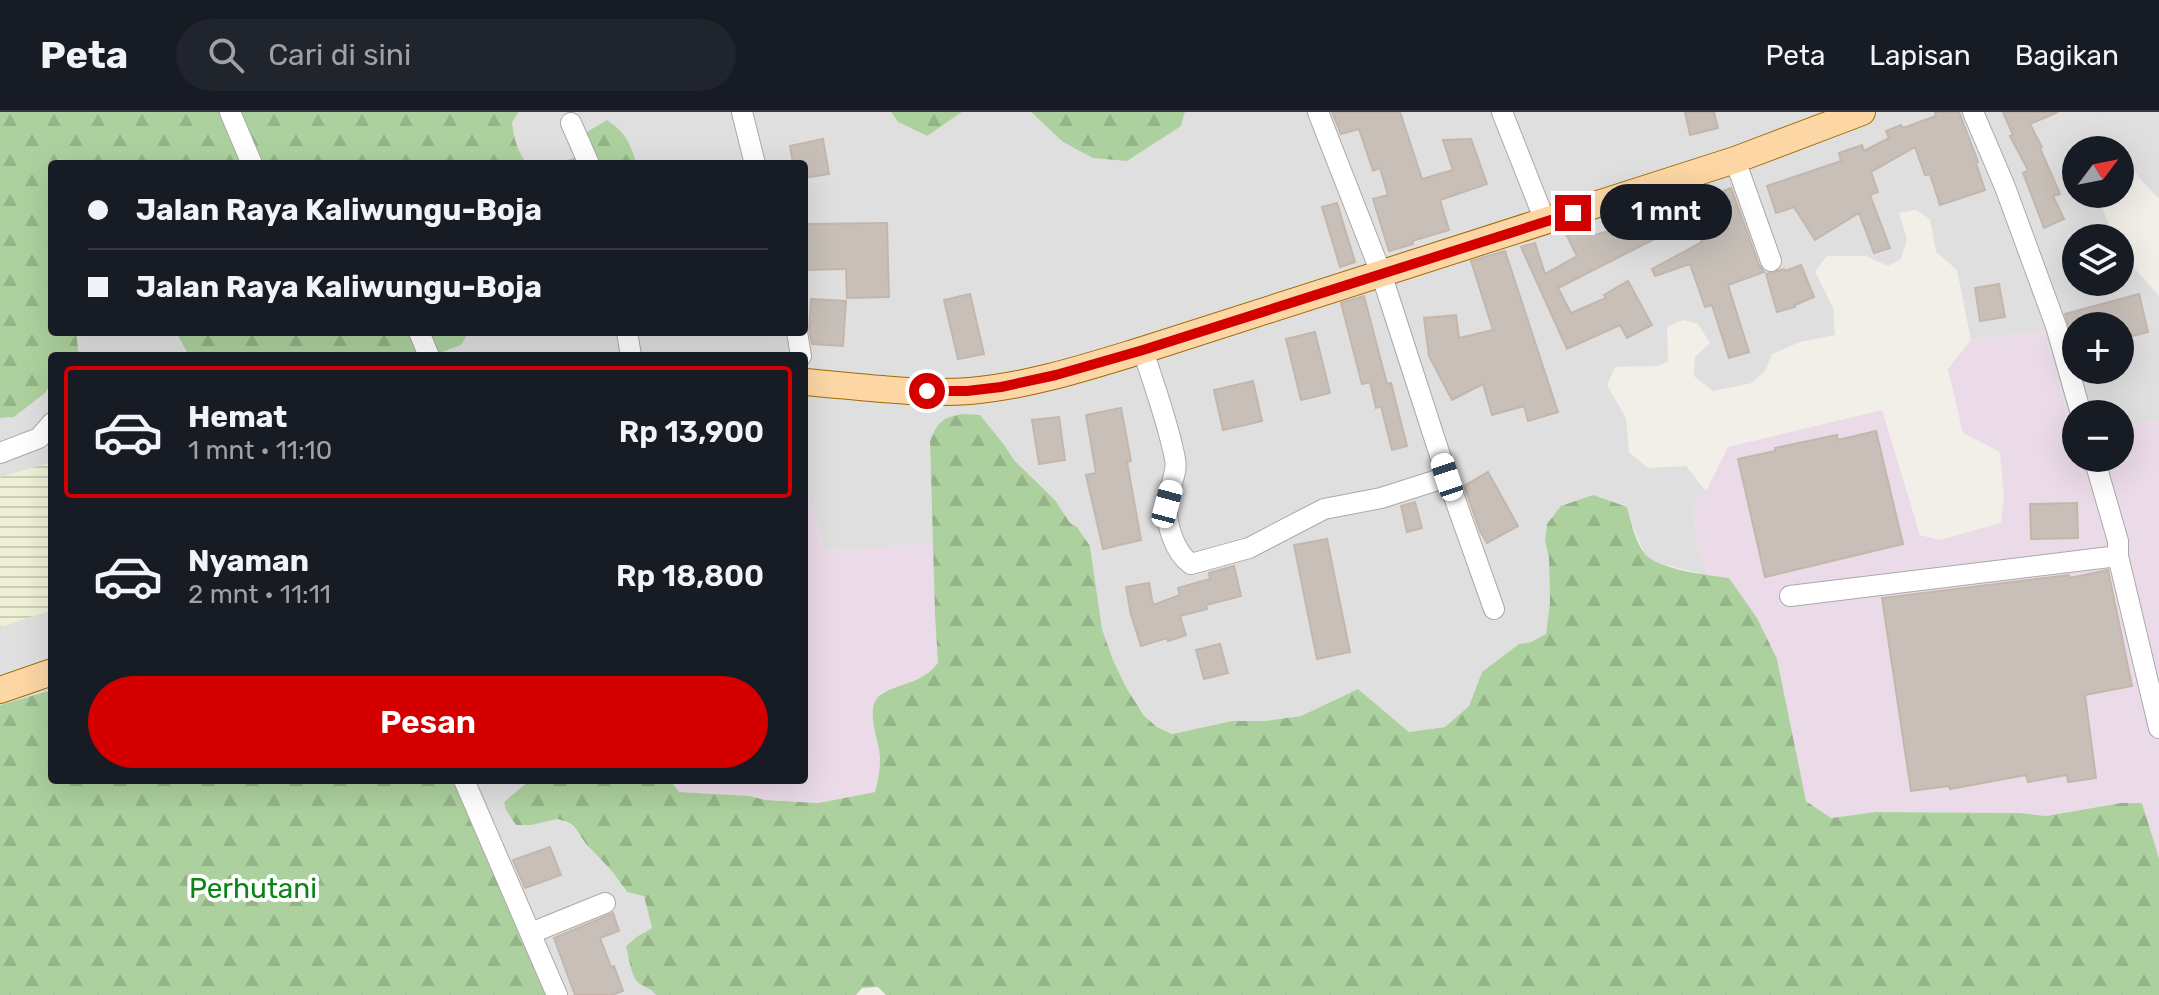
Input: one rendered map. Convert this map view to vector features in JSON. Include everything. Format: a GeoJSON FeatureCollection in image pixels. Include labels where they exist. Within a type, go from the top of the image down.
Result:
{"type":"FeatureCollection","features":[{"type":"Feature","properties":{"kind":"main road"},"geometry":{"type":"LineString","coordinates":[[808,379],[927,391],[967,391],[1056,375],[1143,350],[1735,160],[1862,112]]}},
{"type":"Feature","properties":{"kind":"main road"},"geometry":{"type":"LineString","coordinates":[[0,690],[48,673]]}},
{"type":"Feature","properties":{"kind":"street"},"geometry":{"type":"LineString","coordinates":[[230,112],[250,160]]}},
{"type":"Feature","properties":{"kind":"street"},"geometry":{"type":"LineString","coordinates":[[742,112],[754,160]]}},
{"type":"Feature","properties":{"kind":"street"},"geometry":{"type":"LineString","coordinates":[[1318,112],[1381,273],[1447,477],[1494,609]]}},
{"type":"Feature","properties":{"kind":"street"},"geometry":{"type":"LineString","coordinates":[[1502,112],[1545,221]]}},
{"type":"Feature","properties":{"kind":"street"},"geometry":{"type":"LineString","coordinates":[[1973,112],[2005,187],[2056,326],[2077,400]]}},
{"type":"Feature","properties":{"kind":"street"},"geometry":{"type":"LineString","coordinates":[[571,123],[587,160]]}},
{"type":"Feature","properties":{"kind":"street"},"geometry":{"type":"LineString","coordinates":[[1735,160],[1771,261]]}},
{"type":"Feature","properties":{"kind":"street"},"geometry":{"type":"LineString","coordinates":[[1143,350],[1176,463],[1167,504],[1171,533],[1178,550],[1191,564],[1249,548],[1324,509],[1381,498],[1447,477]]}},
{"type":"Feature","properties":{"kind":"street"},"geometry":{"type":"LineString","coordinates":[[0,453],[39,438],[48,428]]}},
{"type":"Feature","properties":{"kind":"street"},"geometry":{"type":"LineString","coordinates":[[2098,472],[2118,541],[2118,556],[2159,728]]}},
{"type":"Feature","properties":{"kind":"street"},"geometry":{"type":"LineString","coordinates":[[1790,596],[2118,556]]}},
{"type":"Feature","properties":{"kind":"street"},"geometry":{"type":"LineString","coordinates":[[466,784],[557,995]]}},
{"type":"Feature","properties":{"kind":"street"},"geometry":{"type":"LineString","coordinates":[[531,933],[605,903]]}},
{"type":"Feature","properties":{"kind":"shaded area"},"geometry":{"type":"Polygon","coordinates":[[[519,112],[891,112],[898,122],[927,136],[962,112],[1031,112],[1063,142],[1181,126],[1185,112],[2159,112],[2159,199],[2134,170],[2134,136],[2062,136],[2062,208],[2102,208],[2109,224],[2062,224],[2062,296],[2134,296],[2134,268],[2159,296],[2159,419],[2134,423],[2134,400],[2064,400],[2044,331],[1971,340],[1957,270],[1936,252],[1930,219],[1916,210],[1899,213],[1907,240],[1901,259],[1888,266],[1866,256],[1827,256],[1815,271],[1833,308],[1835,335],[1800,342],[1772,354],[1765,371],[1752,383],[1713,391],[1694,376],[1695,357],[1710,343],[1698,324],[1683,320],[1667,327],[1668,362],[1658,366],[1615,367],[1607,385],[1626,418],[1629,452],[1648,468],[1686,466],[1706,491],[1692,505],[1698,545],[1707,575],[1656,563],[1644,553],[1627,506],[1547,524],[1545,541],[1549,558],[1550,602],[1546,634],[1519,644],[1482,672],[1469,706],[1445,727],[1409,732],[1358,689],[1301,716],[1232,721],[1172,734],[1144,717],[1113,660],[1102,629],[1090,546],[1055,500],[1014,460],[1005,446],[930,441],[933,543],[826,552],[808,498],[808,352],[442,352],[461,345],[467,336],[808,336],[808,160],[636,160],[630,144],[567,160],[524,160],[516,149],[512,122],[519,112]]]}},
{"type":"Feature","properties":{"kind":"shaded area"},"geometry":{"type":"Polygon","coordinates":[[[2044,331],[2064,400],[2062,472],[2134,472],[2134,423],[2159,419],[2159,858],[2142,803],[2121,803],[2046,816],[1876,812],[1831,818],[1806,801],[1794,749],[1729,578],[1707,575],[1698,545],[1692,505],[1706,491],[1728,447],[1882,410],[1920,535],[1939,540],[2001,523],[2004,498],[2000,452],[1963,433],[1948,369],[1971,340],[2044,331]]]}},
{"type":"Feature","properties":{"kind":"shaded area"},"geometry":{"type":"Polygon","coordinates":[[[76,336],[178,336],[187,352],[78,352],[76,336]]]}},
{"type":"Feature","properties":{"kind":"shaded area"},"geometry":{"type":"Polygon","coordinates":[[[48,388],[48,464],[0,477],[0,418],[14,417],[48,388]]]}},
{"type":"Feature","properties":{"kind":"shaded area"},"geometry":{"type":"Polygon","coordinates":[[[808,497],[826,552],[933,543],[939,663],[928,676],[881,693],[873,716],[881,761],[875,792],[818,803],[679,792],[673,784],[808,784],[808,497]]]}},
{"type":"Feature","properties":{"kind":"shaded area"},"geometry":{"type":"Polygon","coordinates":[[[48,611],[48,691],[0,705],[0,627],[48,611]]]}},
{"type":"Feature","properties":{"kind":"shaded area"},"geometry":{"type":"Polygon","coordinates":[[[459,784],[525,784],[504,802],[532,825],[557,819],[574,826],[626,892],[644,895],[652,928],[638,936],[641,985],[650,988],[656,995],[556,995],[459,784]]]}},
{"type":"Feature","properties":{"kind":"green space"},"geometry":{"type":"Polygon","coordinates":[[[0,112],[519,112],[512,122],[518,149],[525,160],[48,160],[48,336],[76,336],[78,352],[48,352],[48,388],[45,393],[14,417],[0,418],[0,112]]]}},
{"type":"Feature","properties":{"kind":"green space"},"geometry":{"type":"Polygon","coordinates":[[[891,112],[962,112],[927,136],[898,122],[891,112]]]}},
{"type":"Feature","properties":{"kind":"green space"},"geometry":{"type":"Polygon","coordinates":[[[1031,112],[1185,112],[1181,126],[1127,161],[1093,158],[1063,142],[1031,112]]]}},
{"type":"Feature","properties":{"kind":"green space"},"geometry":{"type":"Polygon","coordinates":[[[607,120],[619,129],[636,160],[567,160],[575,157],[587,132],[607,120]]]}},
{"type":"Feature","properties":{"kind":"green space"},"geometry":{"type":"Polygon","coordinates":[[[178,336],[467,336],[461,345],[442,352],[187,352],[178,336]]]}},
{"type":"Feature","properties":{"kind":"green space"},"geometry":{"type":"Polygon","coordinates":[[[980,415],[1014,460],[1055,500],[1070,523],[1077,527],[1090,546],[1102,629],[1113,660],[1144,716],[1172,734],[1232,721],[1301,716],[1358,689],[1409,732],[1445,727],[1469,706],[1482,672],[1519,644],[1546,634],[1550,602],[1549,558],[1545,541],[1547,524],[1561,506],[1593,495],[1627,507],[1636,538],[1652,560],[1672,568],[1729,578],[1757,618],[1777,659],[1806,801],[1831,818],[1876,812],[2046,816],[2121,803],[2142,803],[2159,858],[2159,995],[886,995],[878,987],[862,988],[856,995],[656,995],[634,977],[626,946],[652,928],[644,896],[627,892],[574,826],[557,819],[516,825],[504,802],[525,784],[673,784],[679,792],[818,803],[875,792],[880,761],[874,705],[885,692],[920,678],[938,663],[930,441],[942,421],[951,417],[980,415]]]}},
{"type":"Feature","properties":{"kind":"green space"},"geometry":{"type":"Polygon","coordinates":[[[48,464],[48,611],[0,627],[0,477],[48,464]]]}},
{"type":"Feature","properties":{"kind":"green space","name":"Perhutani"},"geometry":{"type":"Polygon","coordinates":[[[48,691],[48,784],[459,784],[556,995],[0,995],[0,705],[48,691]]]}},
{"type":"Feature","properties":{"kind":"building"},"geometry":{"type":"Polygon","coordinates":[[[1332,112],[1400,112],[1422,179],[1453,170],[1443,140],[1471,139],[1487,184],[1440,200],[1449,230],[1389,251],[1373,199],[1388,195],[1380,168],[1373,171],[1359,129],[1341,134],[1332,112]]]}},
{"type":"Feature","properties":{"kind":"building"},"geometry":{"type":"Polygon","coordinates":[[[1685,112],[1714,112],[1718,128],[1690,135],[1685,112]]]}},
{"type":"Feature","properties":{"kind":"building"},"geometry":{"type":"Polygon","coordinates":[[[1935,112],[1959,112],[1985,190],[1940,205],[1930,174],[1925,175],[1915,147],[1871,172],[1878,192],[1870,195],[1890,248],[1874,253],[1859,213],[1815,240],[1794,207],[1776,213],[1767,186],[1841,161],[1839,153],[1862,145],[1864,151],[1889,138],[1886,131],[1936,116],[1935,112]]]}},
{"type":"Feature","properties":{"kind":"building"},"geometry":{"type":"Polygon","coordinates":[[[2003,112],[2058,112],[2030,124],[2060,194],[2053,196],[2064,219],[2044,228],[2023,173],[2028,170],[2010,136],[2013,135],[2003,112]]]}},
{"type":"Feature","properties":{"kind":"building"},"geometry":{"type":"Polygon","coordinates":[[[823,139],[829,174],[808,177],[808,160],[792,160],[790,146],[823,139]]]}},
{"type":"Feature","properties":{"kind":"building"},"geometry":{"type":"Polygon","coordinates":[[[1731,188],[1764,272],[1728,285],[1749,352],[1729,358],[1712,305],[1705,307],[1690,264],[1655,276],[1652,269],[1702,242],[1690,221],[1558,288],[1571,313],[1606,298],[1604,295],[1628,281],[1652,325],[1627,338],[1620,325],[1567,349],[1521,247],[1535,243],[1545,274],[1577,256],[1566,231],[1589,224],[1595,235],[1638,222],[1640,228],[1675,215],[1673,208],[1719,195],[1731,188]]]}},
{"type":"Feature","properties":{"kind":"building"},"geometry":{"type":"Polygon","coordinates":[[[1337,203],[1355,262],[1340,267],[1322,207],[1337,203]]]}},
{"type":"Feature","properties":{"kind":"building"},"geometry":{"type":"Polygon","coordinates":[[[887,223],[889,297],[847,298],[846,269],[808,270],[808,224],[887,223]]]}},
{"type":"Feature","properties":{"kind":"building"},"geometry":{"type":"Polygon","coordinates":[[[1505,251],[1558,412],[1528,421],[1524,406],[1492,415],[1483,384],[1452,400],[1429,356],[1424,318],[1456,315],[1459,338],[1493,330],[1471,261],[1505,251]]]}},
{"type":"Feature","properties":{"kind":"building"},"geometry":{"type":"Polygon","coordinates":[[[1801,265],[1814,297],[1777,312],[1766,274],[1801,265]]]}},
{"type":"Feature","properties":{"kind":"building"},"geometry":{"type":"Polygon","coordinates":[[[1999,284],[2005,317],[1980,321],[1975,288],[1999,284]]]}},
{"type":"Feature","properties":{"kind":"building"},"geometry":{"type":"Polygon","coordinates":[[[970,294],[984,354],[958,359],[944,300],[970,294]]]}},
{"type":"Feature","properties":{"kind":"building"},"geometry":{"type":"Polygon","coordinates":[[[2139,294],[2148,332],[2134,336],[2134,312],[2072,312],[2134,296],[2139,294]]]}},
{"type":"Feature","properties":{"kind":"building"},"geometry":{"type":"Polygon","coordinates":[[[1364,296],[1407,446],[1392,450],[1381,406],[1376,408],[1370,382],[1362,384],[1341,303],[1364,296]]]}},
{"type":"Feature","properties":{"kind":"building"},"geometry":{"type":"Polygon","coordinates":[[[811,299],[846,301],[843,346],[812,344],[809,329],[811,299]]]}},
{"type":"Feature","properties":{"kind":"building"},"geometry":{"type":"Polygon","coordinates":[[[1315,332],[1330,393],[1301,400],[1286,339],[1315,332]]]}},
{"type":"Feature","properties":{"kind":"building"},"geometry":{"type":"Polygon","coordinates":[[[1253,381],[1262,421],[1223,430],[1214,390],[1253,381]]]}},
{"type":"Feature","properties":{"kind":"building"},"geometry":{"type":"Polygon","coordinates":[[[1121,408],[1141,540],[1103,549],[1086,475],[1096,473],[1086,415],[1121,408]]]}},
{"type":"Feature","properties":{"kind":"building"},"geometry":{"type":"Polygon","coordinates":[[[1059,417],[1065,460],[1039,464],[1032,420],[1059,417]]]}},
{"type":"Feature","properties":{"kind":"building"},"geometry":{"type":"Polygon","coordinates":[[[1876,431],[1903,544],[1765,577],[1738,459],[1837,435],[1838,440],[1876,431]]]}},
{"type":"Feature","properties":{"kind":"building"},"geometry":{"type":"Polygon","coordinates":[[[1488,472],[1518,526],[1487,543],[1464,486],[1488,472]]]}},
{"type":"Feature","properties":{"kind":"building"},"geometry":{"type":"Polygon","coordinates":[[[1415,502],[1422,528],[1407,532],[1401,506],[1415,502]]]}},
{"type":"Feature","properties":{"kind":"building"},"geometry":{"type":"Polygon","coordinates":[[[2077,503],[2078,538],[2031,539],[2030,504],[2077,503]]]}},
{"type":"Feature","properties":{"kind":"building"},"geometry":{"type":"Polygon","coordinates":[[[1327,539],[1350,652],[1317,659],[1294,545],[1327,539]]]}},
{"type":"Feature","properties":{"kind":"building"},"geometry":{"type":"Polygon","coordinates":[[[1234,566],[1241,596],[1180,616],[1186,635],[1141,646],[1126,587],[1149,583],[1153,605],[1180,595],[1178,588],[1210,579],[1209,573],[1234,566]]]}},
{"type":"Feature","properties":{"kind":"building"},"geometry":{"type":"Polygon","coordinates":[[[2108,570],[2132,686],[2085,695],[2096,778],[2068,782],[2067,775],[2028,782],[2026,775],[1950,789],[1949,786],[1911,791],[1882,598],[2069,575],[2070,578],[2108,570]]]}},
{"type":"Feature","properties":{"kind":"building"},"geometry":{"type":"Polygon","coordinates":[[[1220,644],[1228,673],[1204,679],[1196,650],[1220,644]]]}},
{"type":"Feature","properties":{"kind":"building"},"geometry":{"type":"Polygon","coordinates":[[[550,847],[561,875],[525,888],[513,860],[550,847]]]}},
{"type":"Feature","properties":{"kind":"building"},"geometry":{"type":"Polygon","coordinates":[[[613,913],[619,931],[600,938],[623,991],[612,995],[575,995],[554,938],[613,913]]]}},
{"type":"Feature","properties":{"kind":"route"},"geometry":{"type":"LineString","coordinates":[[927,391],[1001,387],[1056,375],[1573,213]]}}]}
